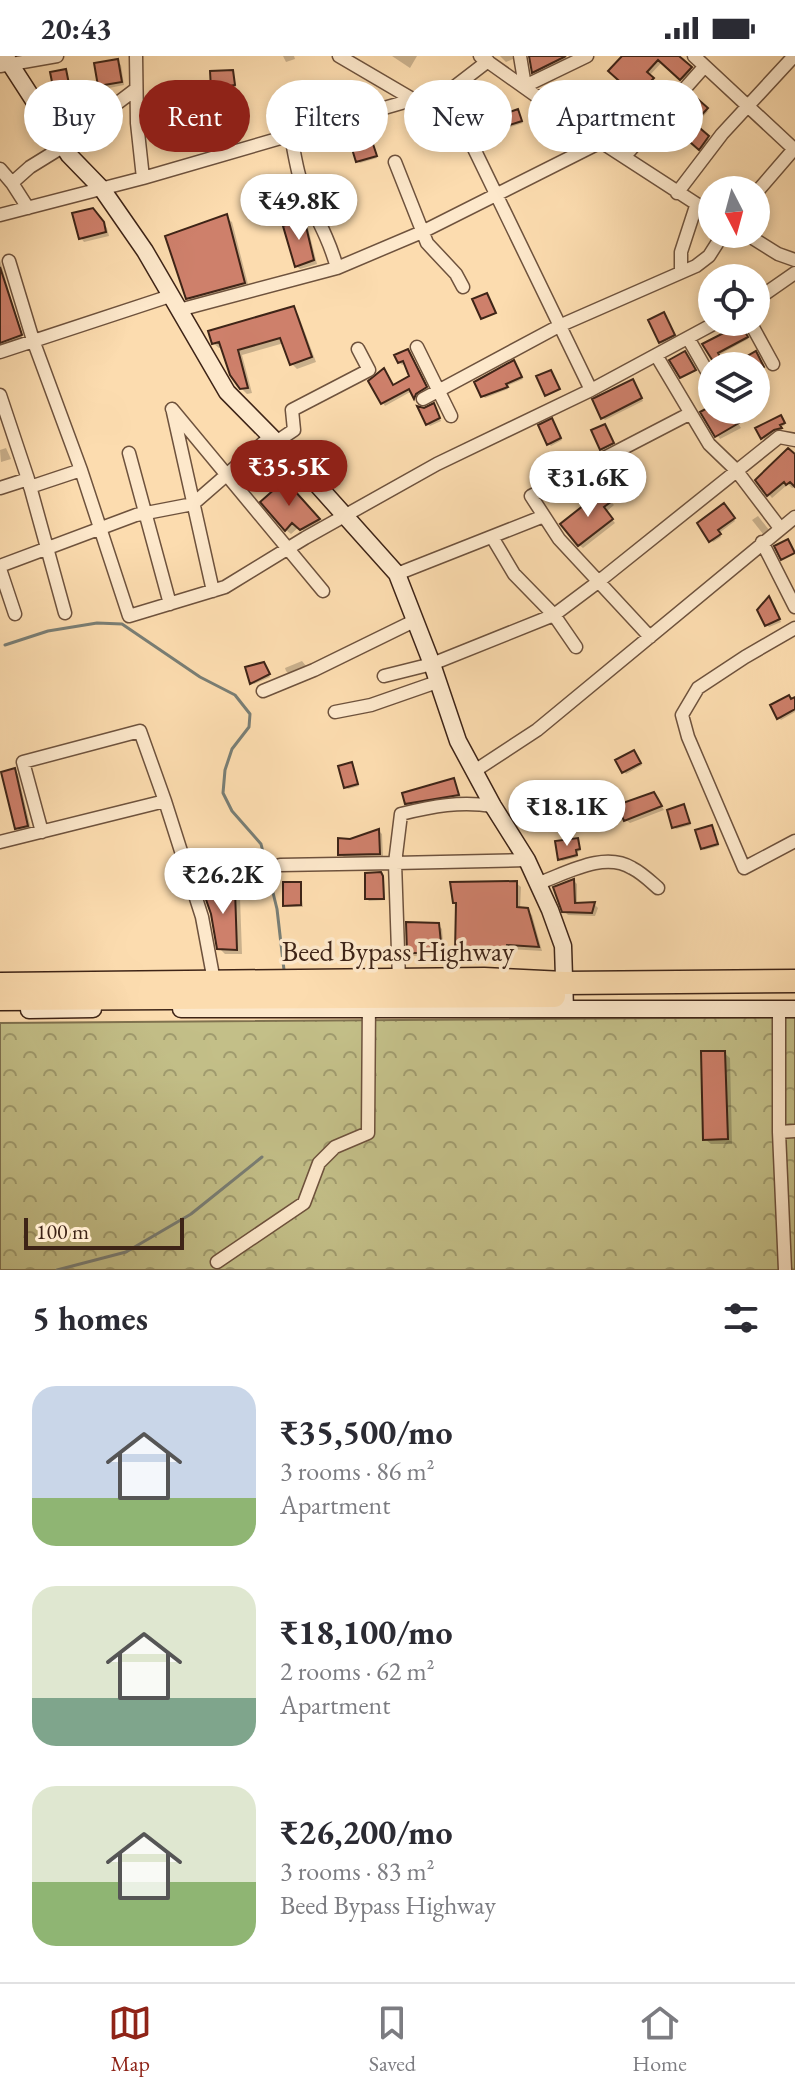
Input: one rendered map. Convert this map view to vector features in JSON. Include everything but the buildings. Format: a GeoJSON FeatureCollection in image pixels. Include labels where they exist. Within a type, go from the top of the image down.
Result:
{"type":"FeatureCollection","features":[{"type":"Feature","properties":{"kind":"highway","name":"Beed Bypass Highway"},"geometry":{"type":"LineString","coordinates":[[0,999],[214,977],[399,976],[790,1004]]}},
{"type":"Feature","properties":{"kind":"highway","name":"Beed Bypass Highway"},"geometry":{"type":"LineString","coordinates":[[0,984],[91,991],[193,1004],[369,1003],[564,990],[795,981]]}},
{"type":"Feature","properties":{"kind":"street"},"geometry":{"type":"LineString","coordinates":[[24,88],[5,62],[57,56]]}},
{"type":"Feature","properties":{"kind":"street"},"geometry":{"type":"LineString","coordinates":[[136,56],[137,123],[143,178]]}},
{"type":"Feature","properties":{"kind":"street"},"geometry":{"type":"LineString","coordinates":[[339,56],[404,94]]}},
{"type":"Feature","properties":{"kind":"street"},"geometry":{"type":"LineString","coordinates":[[520,56],[525,86]]}},
{"type":"Feature","properties":{"kind":"street"},"geometry":{"type":"LineString","coordinates":[[694,56],[795,149],[770,177]]}},
{"type":"Feature","properties":{"kind":"street"},"geometry":{"type":"LineString","coordinates":[[525,86],[581,57]]}},
{"type":"Feature","properties":{"kind":"street"},"geometry":{"type":"LineString","coordinates":[[677,193],[722,134],[793,57]]}},
{"type":"Feature","properties":{"kind":"street"},"geometry":{"type":"LineString","coordinates":[[461,80],[484,58],[528,88]]}},
{"type":"Feature","properties":{"kind":"street"},"geometry":{"type":"LineString","coordinates":[[625,156],[704,67]]}},
{"type":"Feature","properties":{"kind":"street"},"geometry":{"type":"LineString","coordinates":[[123,99],[136,89]]}},
{"type":"Feature","properties":{"kind":"street"},"geometry":{"type":"LineString","coordinates":[[0,215],[266,143]]}},
{"type":"Feature","properties":{"kind":"street"},"geometry":{"type":"LineString","coordinates":[[12,183],[54,152]]}},
{"type":"Feature","properties":{"kind":"street"},"geometry":{"type":"LineString","coordinates":[[67,152],[102,189],[145,251],[227,392],[397,574],[458,741],[539,883],[563,946],[564,990],[795,972]]}},
{"type":"Feature","properties":{"kind":"street"},"geometry":{"type":"LineString","coordinates":[[294,152],[307,197],[329,241],[337,268]]}},
{"type":"Feature","properties":{"kind":"street"},"geometry":{"type":"LineString","coordinates":[[475,152],[591,390]]}},
{"type":"Feature","properties":{"kind":"street"},"geometry":{"type":"LineString","coordinates":[[0,352],[33,340],[174,303],[337,268],[422,232],[582,152]]}},
{"type":"Feature","properties":{"kind":"street"},"geometry":{"type":"LineString","coordinates":[[618,152],[696,206],[681,252],[681,272]]}},
{"type":"Feature","properties":{"kind":"street"},"geometry":{"type":"LineString","coordinates":[[395,162],[422,232],[435,254],[456,274],[463,287]]}},
{"type":"Feature","properties":{"kind":"street"},"geometry":{"type":"LineString","coordinates":[[0,169],[28,208]]}},
{"type":"Feature","properties":{"kind":"street"},"geometry":{"type":"LineString","coordinates":[[423,399],[559,326],[696,266],[714,248]]}},
{"type":"Feature","properties":{"kind":"street"},"geometry":{"type":"LineString","coordinates":[[768,248],[795,260]]}},
{"type":"Feature","properties":{"kind":"street"},"geometry":{"type":"LineString","coordinates":[[9,261],[33,340],[81,470],[129,616],[225,587],[437,464],[591,390],[698,332]]}},
{"type":"Feature","properties":{"kind":"street"},"geometry":{"type":"LineString","coordinates":[[770,290],[795,273]]}},
{"type":"Feature","properties":{"kind":"street"},"geometry":{"type":"LineString","coordinates":[[758,336],[773,364]]}},
{"type":"Feature","properties":{"kind":"street"},"geometry":{"type":"LineString","coordinates":[[688,338],[698,356]]}},
{"type":"Feature","properties":{"kind":"street"},"geometry":{"type":"LineString","coordinates":[[417,347],[451,416]]}},
{"type":"Feature","properties":{"kind":"street"},"geometry":{"type":"LineString","coordinates":[[15,614],[0,567],[146,513],[193,504],[225,475],[273,440],[294,430],[292,410],[369,370],[358,349]]}},
{"type":"Feature","properties":{"kind":"street"},"geometry":{"type":"LineString","coordinates":[[656,355],[709,444],[736,470],[780,528]]}},
{"type":"Feature","properties":{"kind":"street"},"geometry":{"type":"LineString","coordinates":[[0,395],[29,483],[65,613]]}},
{"type":"Feature","properties":{"kind":"street"},"geometry":{"type":"LineString","coordinates":[[213,591],[172,409],[323,591]]}},
{"type":"Feature","properties":{"kind":"street"},"geometry":{"type":"LineString","coordinates":[[650,637],[559,539],[531,496],[689,414]]}},
{"type":"Feature","properties":{"kind":"street"},"geometry":{"type":"LineString","coordinates":[[384,676],[432,664],[554,615],[779,437],[795,440]]}},
{"type":"Feature","properties":{"kind":"street"},"geometry":{"type":"LineString","coordinates":[[129,453],[170,604]]}},
{"type":"Feature","properties":{"kind":"street"},"geometry":{"type":"LineString","coordinates":[[0,488],[81,470]]}},
{"type":"Feature","properties":{"kind":"street"},"geometry":{"type":"LineString","coordinates":[[397,574],[544,516]]}},
{"type":"Feature","properties":{"kind":"street"},"geometry":{"type":"LineString","coordinates":[[473,772],[537,730],[795,517]]}},
{"type":"Feature","properties":{"kind":"street"},"geometry":{"type":"LineString","coordinates":[[492,537],[514,574],[554,615],[576,647]]}},
{"type":"Feature","properties":{"kind":"street"},"geometry":{"type":"LineString","coordinates":[[762,542],[795,606]]}},
{"type":"Feature","properties":{"kind":"street"},"geometry":{"type":"LineString","coordinates":[[263,691],[414,621]]}},
{"type":"Feature","properties":{"kind":"street"},"geometry":{"type":"LineString","coordinates":[[795,628],[698,688],[682,715],[688,737],[744,868],[795,841]]}},
{"type":"Feature","properties":{"kind":"street"},"geometry":{"type":"LineString","coordinates":[[335,712],[371,705],[437,682]]}},
{"type":"Feature","properties":{"kind":"street"},"geometry":{"type":"LineString","coordinates":[[42,832],[23,762],[140,731],[202,917],[214,977]]}},
{"type":"Feature","properties":{"kind":"street"},"geometry":{"type":"LineString","coordinates":[[0,842],[165,801]]}},
{"type":"Feature","properties":{"kind":"street"},"geometry":{"type":"LineString","coordinates":[[399,976],[395,863],[401,814],[442,804],[493,806]]}},
{"type":"Feature","properties":{"kind":"street"},"geometry":{"type":"LineString","coordinates":[[280,865],[527,860]]}},
{"type":"Feature","properties":{"kind":"street"},"geometry":{"type":"LineString","coordinates":[[539,883],[589,865],[616,861],[632,867],[658,888]]}},
{"type":"Feature","properties":{"kind":"street"},"geometry":{"type":"LineString","coordinates":[[0,975],[91,991]]}},
{"type":"Feature","properties":{"kind":"street"},"geometry":{"type":"LineString","coordinates":[[0,1010],[91,991]]}},
{"type":"Feature","properties":{"kind":"street"},"geometry":{"type":"LineString","coordinates":[[217,1262],[304,1203],[319,1163],[335,1147],[368,1133],[369,1003]]}},
{"type":"Feature","properties":{"kind":"street"},"geometry":{"type":"LineString","coordinates":[[785,1270],[779,1132],[790,1004]]}},
{"type":"Feature","properties":{"kind":"street"},"geometry":{"type":"LineString","coordinates":[[779,1132],[795,1131]]}},
{"type":"Feature","properties":{"kind":"green space"},"geometry":{"type":"Polygon","coordinates":[[[795,1017],[795,1270],[0,1270],[0,1023],[795,1017]]]}},
{"type":"Feature","properties":{"kind":"waterway"},"geometry":{"type":"LineString","coordinates":[[5,645],[48,631],[97,623],[122,624],[200,677],[235,695],[250,714],[249,727],[232,749],[225,770],[223,793],[232,811],[261,844],[277,909],[284,970]]}},
{"type":"Feature","properties":{"kind":"waterway"},"geometry":{"type":"LineString","coordinates":[[57,1270],[126,1252],[191,1214],[262,1157]]}}]}
